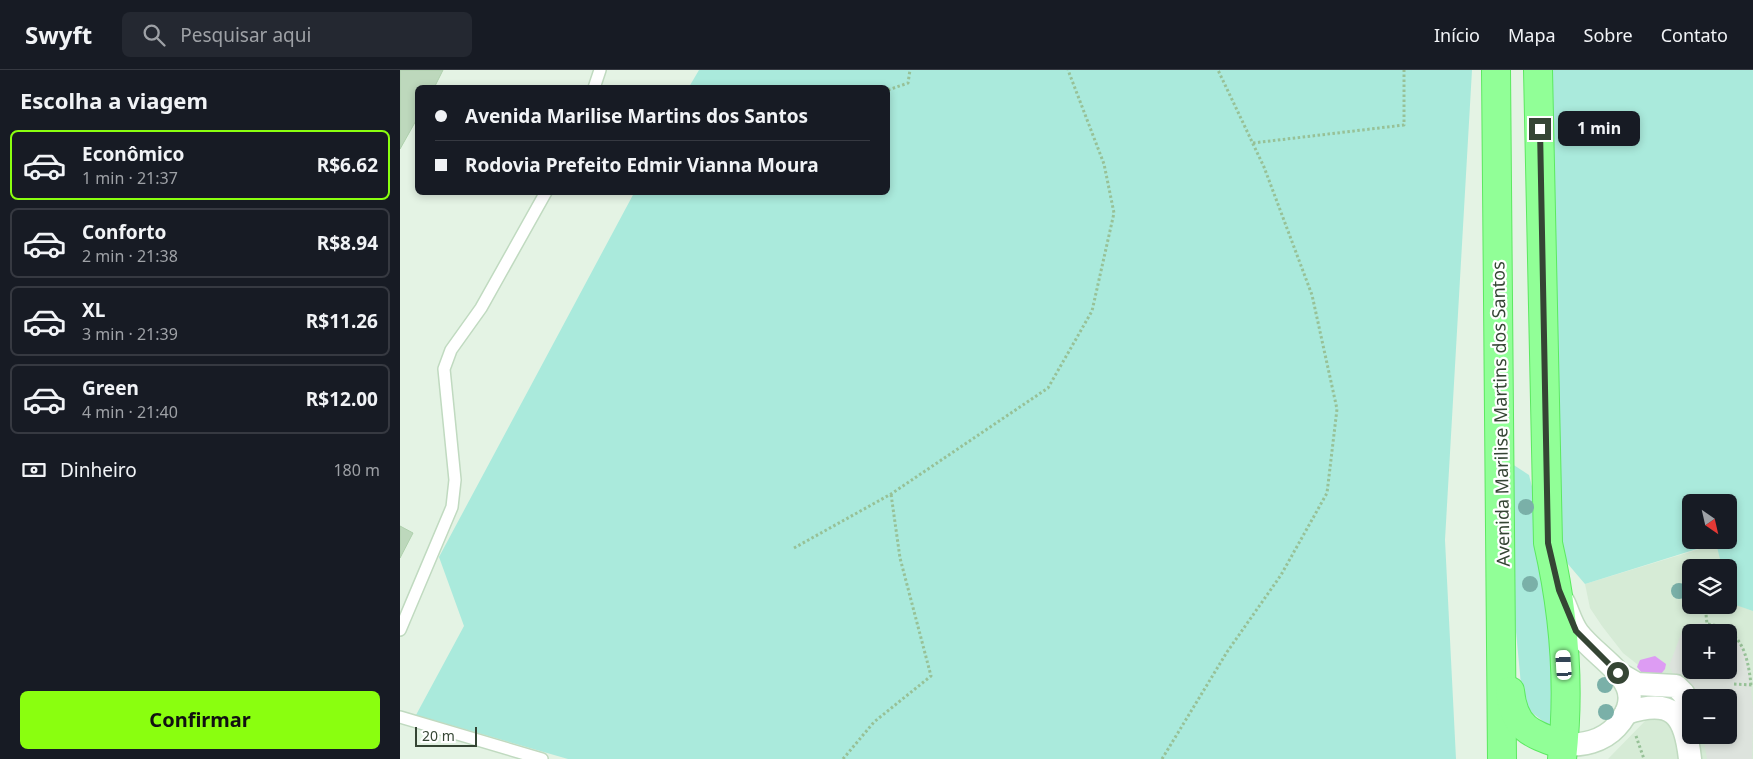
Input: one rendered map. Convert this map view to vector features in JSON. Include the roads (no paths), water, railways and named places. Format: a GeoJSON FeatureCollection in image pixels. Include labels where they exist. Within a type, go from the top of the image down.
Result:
{"type":"FeatureCollection","features":[{"type":"Feature","properties":{"kind":"main road","name":"Avenida Marilise Martins dos Santos"},"geometry":{"type":"LineString","coordinates":[[1496,70],[1502,759]]}},
{"type":"Feature","properties":{"kind":"main road"},"geometry":{"type":"LineString","coordinates":[[1538,70],[1548,543],[1559,590],[1564,665],[1562,752]]}},
{"type":"Feature","properties":{"kind":"main road"},"geometry":{"type":"LineString","coordinates":[[1502,624],[1512,709],[1517,720],[1524,728],[1562,752]]}},
{"type":"Feature","properties":{"kind":"street"},"geometry":{"type":"LineString","coordinates":[[1559,590],[1576,631],[1618,673],[1628,687],[1632,698],[1630,723]]}},
{"type":"Feature","properties":{"kind":"street"},"geometry":{"type":"LineString","coordinates":[[1618,673],[1637,684],[1675,686],[1682,702]]}},
{"type":"Feature","properties":{"kind":"street"},"geometry":{"type":"LineString","coordinates":[[1562,752],[1610,734],[1630,723],[1645,708],[1682,706]]}},
{"type":"Feature","properties":{"kind":"street"},"geometry":{"type":"LineString","coordinates":[[1689,744],[1690,759]]}},
{"type":"Feature","properties":{"kind":"street"},"geometry":{"type":"LineString","coordinates":[[1704,744],[1706,759]]}},
{"type":"Feature","properties":{"kind":"lane"},"geometry":{"type":"LineString","coordinates":[[595,85],[600,70]]}},
{"type":"Feature","properties":{"kind":"lane"},"geometry":{"type":"LineString","coordinates":[[400,630],[452,506],[455,480],[444,369],[451,350],[481,308],[544,195]]}},
{"type":"Feature","properties":{"kind":"lane"},"geometry":{"type":"LineString","coordinates":[[400,717],[542,759]]}}]}
